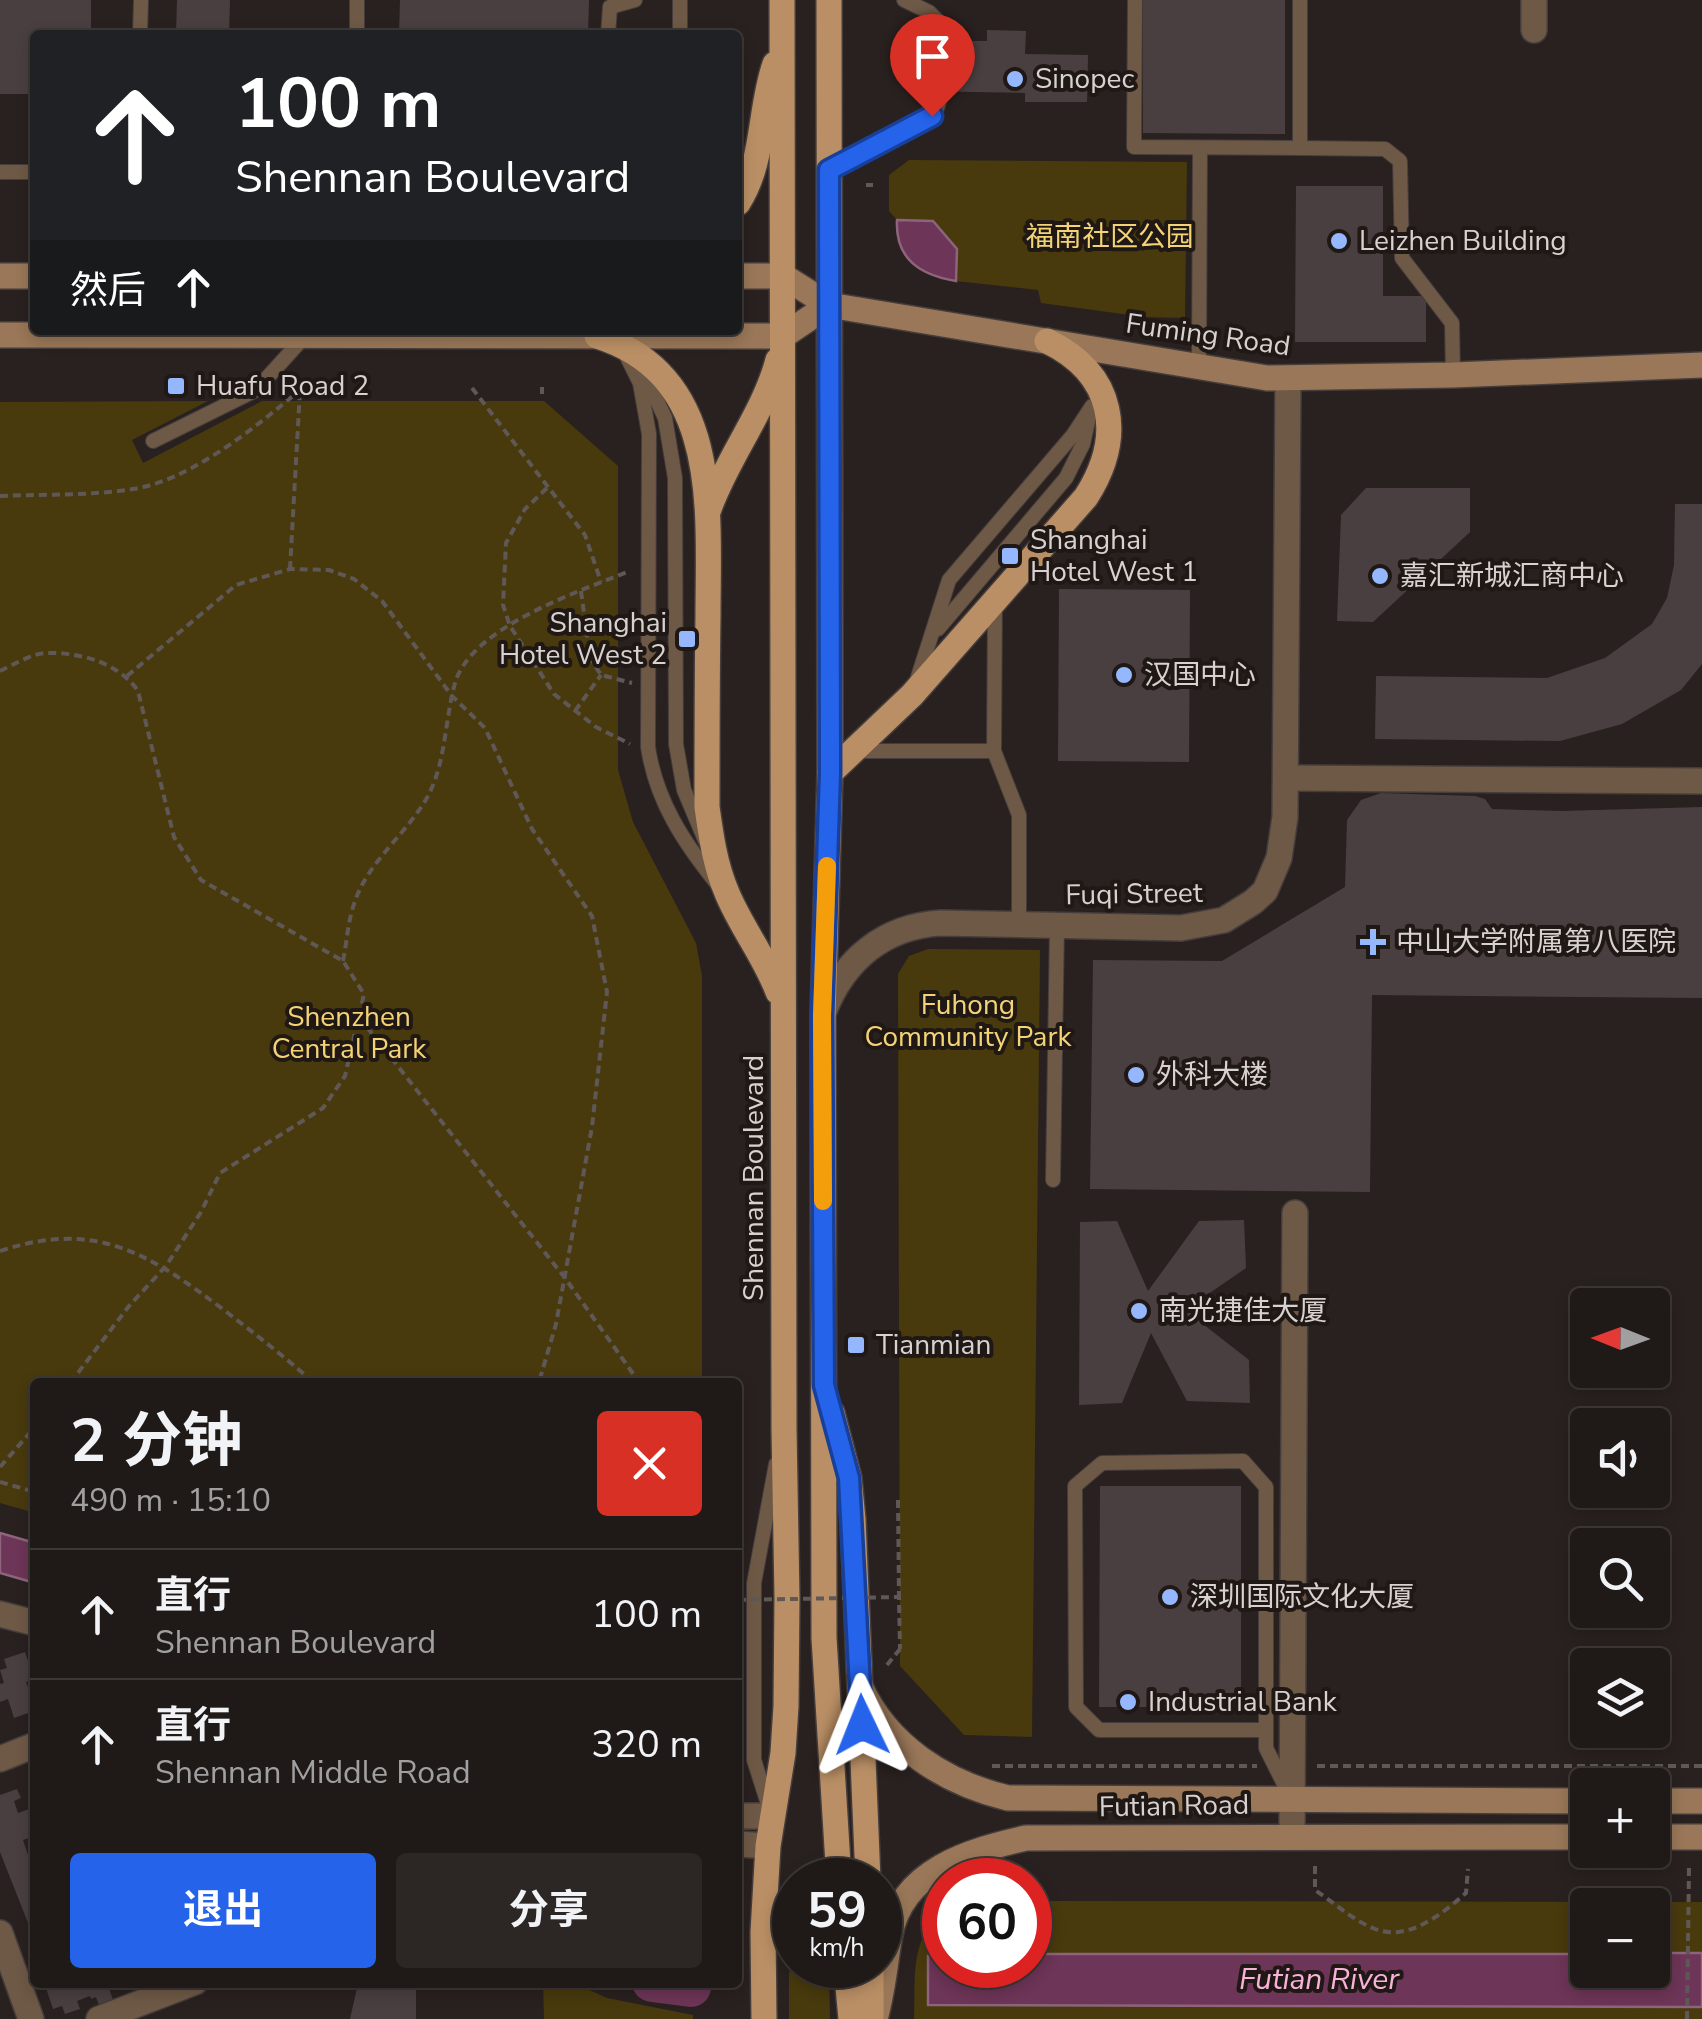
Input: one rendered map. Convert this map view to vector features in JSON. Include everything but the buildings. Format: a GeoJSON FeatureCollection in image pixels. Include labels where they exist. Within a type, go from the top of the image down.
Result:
{"type":"FeatureCollection","features":[{"type":"Feature","properties":{"kind":"main road","name":"Shennan Boulevard"},"geometry":{"type":"LineString","coordinates":[[764,2019],[768,1846],[783,1752],[787,1657],[782,0]]}},
{"type":"Feature","properties":{"kind":"main road"},"geometry":{"type":"LineString","coordinates":[[829,0],[830,773],[822,1016],[824,1638],[838,1858]]}},
{"type":"Feature","properties":{"kind":"main road"},"geometry":{"type":"LineString","coordinates":[[742,193],[757,154],[768,86],[784,40]]}},
{"type":"Feature","properties":{"kind":"main road"},"geometry":{"type":"LineString","coordinates":[[0,276],[30,276]]}},
{"type":"Feature","properties":{"kind":"main road"},"geometry":{"type":"LineString","coordinates":[[742,276],[783,276],[829,305]]}},
{"type":"Feature","properties":{"kind":"main road"},"geometry":{"type":"LineString","coordinates":[[0,335],[608,339],[783,336],[829,305]]}},
{"type":"Feature","properties":{"kind":"main road","name":"Fuming Road"},"geometry":{"type":"LineString","coordinates":[[829,305],[1200,368],[1288,378],[1702,364]]}},
{"type":"Feature","properties":{"kind":"main road"},"geometry":{"type":"LineString","coordinates":[[708,513],[766,392],[783,336]]}},
{"type":"Feature","properties":{"kind":"main road"},"geometry":{"type":"LineString","coordinates":[[608,339],[654,366],[684,407],[695,430],[708,513],[707,807],[718,869],[729,898],[770,970],[784,1022]]}},
{"type":"Feature","properties":{"kind":"main road"},"geometry":{"type":"LineString","coordinates":[[830,773],[912,695],[1086,497],[1101,474],[1109,443],[1104,395],[1073,356],[1047,341]]}},
{"type":"Feature","properties":{"kind":"main road"},"geometry":{"type":"LineString","coordinates":[[824,1385],[849,1478],[867,1858]]}},
{"type":"Feature","properties":{"kind":"main road","name":"Futian Road"},"geometry":{"type":"LineString","coordinates":[[860,1686],[884,1728],[955,1781],[984,1792],[1037,1799],[1570,1801]]}},
{"type":"Feature","properties":{"kind":"main road"},"geometry":{"type":"LineString","coordinates":[[1670,1801],[1702,1801]]}},
{"type":"Feature","properties":{"kind":"main road"},"geometry":{"type":"LineString","coordinates":[[1670,1837],[1702,1837]]}},
{"type":"Feature","properties":{"kind":"main road","name":"Futian Road"},"geometry":{"type":"LineString","coordinates":[[873,2019],[898,1909],[919,1881],[956,1859],[1026,1838],[1570,1838]]}},
{"type":"Feature","properties":{"kind":"main road"},"geometry":{"type":"LineString","coordinates":[[754,2019],[762,1978]]}},
{"type":"Feature","properties":{"kind":"main road"},"geometry":{"type":"LineString","coordinates":[[848,1988],[851,2019]]}},
{"type":"Feature","properties":{"kind":"main road"},"geometry":{"type":"LineString","coordinates":[[872,1988],[873,2019]]}},
{"type":"Feature","properties":{"kind":"street"},"geometry":{"type":"LineString","coordinates":[[1534,0],[1534,30]]}},
{"type":"Feature","properties":{"kind":"street","name":"Fuqi Street"},"geometry":{"type":"LineString","coordinates":[[822,1016],[832,991],[850,964],[870,946],[929,924],[1181,928],[1206,925],[1240,911],[1265,891],[1279,858],[1286,778],[1288,378]]}},
{"type":"Feature","properties":{"kind":"street"},"geometry":{"type":"LineString","coordinates":[[1286,778],[1702,781]]}},
{"type":"Feature","properties":{"kind":"street"},"geometry":{"type":"LineString","coordinates":[[1292,1835],[1295,1213]]}},
{"type":"Feature","properties":{"kind":"street"},"geometry":{"type":"LineString","coordinates":[[1,1615],[30,1622]]}},
{"type":"Feature","properties":{"kind":"street"},"geometry":{"type":"LineString","coordinates":[[0,1759],[30,1747]]}},
{"type":"Feature","properties":{"kind":"street"},"geometry":{"type":"LineString","coordinates":[[742,1816],[772,1816]]}},
{"type":"Feature","properties":{"kind":"street"},"geometry":{"type":"LineString","coordinates":[[742,1844],[768,1846]]}},
{"type":"Feature","properties":{"kind":"street"},"geometry":{"type":"LineString","coordinates":[[0,1933],[32,2019]]}},
{"type":"Feature","properties":{"kind":"street"},"geometry":{"type":"LineString","coordinates":[[100,2019],[173,1988]]}},
{"type":"Feature","properties":{"kind":"lane"},"geometry":{"type":"LineString","coordinates":[[140,30],[141,0]]}},
{"type":"Feature","properties":{"kind":"lane"},"geometry":{"type":"LineString","coordinates":[[356,30],[357,0]]}},
{"type":"Feature","properties":{"kind":"lane"},"geometry":{"type":"LineString","coordinates":[[608,30],[610,8],[635,0]]}},
{"type":"Feature","properties":{"kind":"lane"},"geometry":{"type":"LineString","coordinates":[[680,0],[680,30]]}},
{"type":"Feature","properties":{"kind":"lane"},"geometry":{"type":"LineString","coordinates":[[829,170],[921,123],[938,108],[939,22],[929,12],[904,0]]}},
{"type":"Feature","properties":{"kind":"lane"},"geometry":{"type":"LineString","coordinates":[[1135,0],[1134,147],[1385,149],[1400,162],[1402,258],[1452,323],[1453,375]]}},
{"type":"Feature","properties":{"kind":"lane"},"geometry":{"type":"LineString","coordinates":[[1300,0],[1300,148]]}},
{"type":"Feature","properties":{"kind":"lane"},"geometry":{"type":"LineString","coordinates":[[1200,148],[1200,368]]}},
{"type":"Feature","properties":{"kind":"lane"},"geometry":{"type":"LineString","coordinates":[[0,172],[30,172]]}},
{"type":"Feature","properties":{"kind":"lane"},"geometry":{"type":"LineString","coordinates":[[153,441],[256,390],[306,335]]}},
{"type":"Feature","properties":{"kind":"lane"},"geometry":{"type":"LineString","coordinates":[[608,339],[635,359],[649,379],[670,438],[675,478],[678,765],[690,810],[718,869]]}},
{"type":"Feature","properties":{"kind":"lane"},"geometry":{"type":"LineString","coordinates":[[608,339],[640,383],[649,434],[651,771],[672,820],[729,898]]}},
{"type":"Feature","properties":{"kind":"lane"},"geometry":{"type":"LineString","coordinates":[[931,637],[1066,478],[1083,444],[1094,378]]}},
{"type":"Feature","properties":{"kind":"lane"},"geometry":{"type":"LineString","coordinates":[[912,695],[949,580],[1073,436],[1092,406]]}},
{"type":"Feature","properties":{"kind":"lane"},"geometry":{"type":"LineString","coordinates":[[995,601],[994,751],[1019,814],[1019,925]]}},
{"type":"Feature","properties":{"kind":"lane"},"geometry":{"type":"LineString","coordinates":[[854,751],[994,751]]}},
{"type":"Feature","properties":{"kind":"lane"},"geometry":{"type":"LineString","coordinates":[[1053,1180],[1056,926]]}},
{"type":"Feature","properties":{"kind":"lane"},"geometry":{"type":"LineString","coordinates":[[1266,1730],[1099,1730],[1076,1707],[1075,1486],[1102,1463],[1242,1461],[1266,1487],[1266,1730],[1266,1748],[1292,1800]]}},
{"type":"Feature","properties":{"kind":"path"},"geometry":{"type":"LineString","coordinates":[[866,185],[873,185]]}},
{"type":"Feature","properties":{"kind":"path"},"geometry":{"type":"LineString","coordinates":[[472,388],[585,535],[601,582]]}},
{"type":"Feature","properties":{"kind":"path"},"geometry":{"type":"LineString","coordinates":[[0,496],[136,489],[192,468],[252,431],[300,390],[290,568]]}},
{"type":"Feature","properties":{"kind":"path"},"geometry":{"type":"LineString","coordinates":[[548,488],[526,508],[506,543],[503,606],[510,626],[554,694],[596,727],[634,746]]}},
{"type":"Feature","properties":{"kind":"path"},"geometry":{"type":"LineString","coordinates":[[127,676],[236,585],[290,568],[330,570],[367,588],[396,618],[452,696],[485,728],[532,829],[592,916],[607,992],[592,1127],[556,1324],[540,1378]]}},
{"type":"Feature","properties":{"kind":"path"},"geometry":{"type":"LineString","coordinates":[[344,961],[351,918],[362,886],[418,810],[435,779],[457,677],[469,655],[484,640],[510,626],[581,590],[633,570]]}},
{"type":"Feature","properties":{"kind":"path"},"geometry":{"type":"LineString","coordinates":[[581,590],[590,658],[602,675],[634,683]]}},
{"type":"Feature","properties":{"kind":"path"},"geometry":{"type":"LineString","coordinates":[[0,671],[42,653],[99,660],[127,676],[138,691],[174,837],[201,880],[344,961],[364,994],[344,1076],[323,1108],[220,1173],[201,1212],[166,1266],[128,1306],[74,1378]]}},
{"type":"Feature","properties":{"kind":"path"},"geometry":{"type":"LineString","coordinates":[[575,710],[602,675]]}},
{"type":"Feature","properties":{"kind":"path"},"geometry":{"type":"LineString","coordinates":[[358,1017],[565,1278],[636,1378]]}},
{"type":"Feature","properties":{"kind":"path"},"geometry":{"type":"LineString","coordinates":[[0,1251],[63,1237],[112,1244],[166,1266],[309,1378]]}},
{"type":"Feature","properties":{"kind":"path"},"geometry":{"type":"LineString","coordinates":[[0,1467],[30,1433]]}},
{"type":"Feature","properties":{"kind":"path"},"geometry":{"type":"LineString","coordinates":[[0,1482],[30,1491]]}},
{"type":"Feature","properties":{"kind":"path"},"geometry":{"type":"LineString","coordinates":[[887,1664],[900,1649],[898,1500]]}},
{"type":"Feature","properties":{"kind":"path"},"geometry":{"type":"LineString","coordinates":[[742,1600],[899,1597]]}},
{"type":"Feature","properties":{"kind":"path"},"geometry":{"type":"LineString","coordinates":[[1316,1866],[1315,1890],[1377,1930],[1417,1928],[1446,1910],[1466,1893],[1468,1869]]}},
{"type":"Feature","properties":{"kind":"path"},"geometry":{"type":"LineString","coordinates":[[1687,2019],[1689,1867]]}},
{"type":"Feature","properties":{"kind":"green space","name":"福南社区公园"},"geometry":{"type":"Polygon","coordinates":[[[909,160],[1187,162],[1185,318],[1145,317],[1041,303],[1038,290],[956,281],[956,249],[933,221],[897,220],[889,211],[889,175],[909,160]]]}},
{"type":"Feature","properties":{"kind":"green space","name":"Shenzhen Central Park"},"geometry":{"type":"Polygon","coordinates":[[[208,401],[132,440],[143,463],[262,401],[544,401],[618,466],[618,770],[633,822],[696,943],[702,976],[702,1378],[30,1378],[30,1512],[0,1503],[0,402],[208,401]]]}},
{"type":"Feature","properties":{"kind":"green space","name":"Fuhong Community Park"},"geometry":{"type":"Polygon","coordinates":[[[928,949],[1040,950],[1032,1737],[964,1735],[900,1666],[898,974],[909,956],[928,949]]]}},
{"type":"Feature","properties":{"kind":"green space"},"geometry":{"type":"Polygon","coordinates":[[[1052,1901],[1570,1902],[1570,1988],[1670,1988],[1670,1902],[1702,1902],[1702,2019],[914,2019],[922,1940],[922,1988],[1052,1988],[1052,1901]]]}},
{"type":"Feature","properties":{"kind":"green space"},"geometry":{"type":"Polygon","coordinates":[[[543,1988],[585,1988],[607,1998],[693,2015],[693,2019],[544,2019],[543,1988]]]}},
{"type":"Feature","properties":{"kind":"green space"},"geometry":{"type":"Polygon","coordinates":[[[789,1988],[829,1988],[830,2019],[789,2019],[789,1988]]]}},
{"type":"Feature","properties":{"kind":"water"},"geometry":{"type":"Polygon","coordinates":[[[897,220],[933,221],[957,249],[956,281],[912,263],[900,245],[897,220]]]}},
{"type":"Feature","properties":{"kind":"water"},"geometry":{"type":"Polygon","coordinates":[[[0,1533],[30,1542],[30,1582],[0,1573],[0,1533]]]}},
{"type":"Feature","properties":{"kind":"water","name":"Futian River"},"geometry":{"type":"Polygon","coordinates":[[[1670,1953],[1702,1953],[1702,2007],[928,2005],[928,1988],[1052,1988],[1052,1954],[1570,1954],[1570,1988],[1670,1988],[1670,1953]]]}},
{"type":"Feature","properties":{"kind":"slow traffic"},"geometry":{"type":"LineString","coordinates":[[823,1201],[822,1016],[827,866]]}},
{"type":"Feature","properties":{"kind":"place","name":"Sinopec"},"geometry":{"type":"Point","coordinates":[1015,79]}},
{"type":"Feature","properties":{"kind":"place","name":"Leizhen Building"},"geometry":{"type":"Point","coordinates":[1339,241]}},
{"type":"Feature","properties":{"kind":"place","name":"Huafu Road 2"},"geometry":{"type":"Point","coordinates":[176,386]}},
{"type":"Feature","properties":{"kind":"place","name":"Shanghai Hotel West 1"},"geometry":{"type":"Point","coordinates":[1010,556]}},
{"type":"Feature","properties":{"kind":"place","name":"嘉汇新城汇商中心"},"geometry":{"type":"Point","coordinates":[1380,576]}},
{"type":"Feature","properties":{"kind":"place","name":"Shanghai Hotel West 2"},"geometry":{"type":"Point","coordinates":[687,639]}},
{"type":"Feature","properties":{"kind":"place","name":"汉国中心"},"geometry":{"type":"Point","coordinates":[1124,675]}},
{"type":"Feature","properties":{"kind":"place","name":"中山大学附属第八医院"},"geometry":{"type":"Point","coordinates":[1373,942]}},
{"type":"Feature","properties":{"kind":"place","name":"外科大楼"},"geometry":{"type":"Point","coordinates":[1136,1075]}},
{"type":"Feature","properties":{"kind":"place","name":"南光捷佳大厦"},"geometry":{"type":"Point","coordinates":[1139,1311]}},
{"type":"Feature","properties":{"kind":"place","name":"Tianmian"},"geometry":{"type":"Point","coordinates":[856,1345]}},
{"type":"Feature","properties":{"kind":"place","name":"深圳国际文化大厦"},"geometry":{"type":"Point","coordinates":[1170,1597]}},
{"type":"Feature","properties":{"kind":"place","name":"Industrial Bank"},"geometry":{"type":"Point","coordinates":[1128,1702]}},
{"type":"Feature","properties":{"kind":"route"},"geometry":{"type":"LineString","coordinates":[[862,1725],[849,1478],[824,1385],[822,1016],[830,773],[829,170],[932,116]]}}]}
